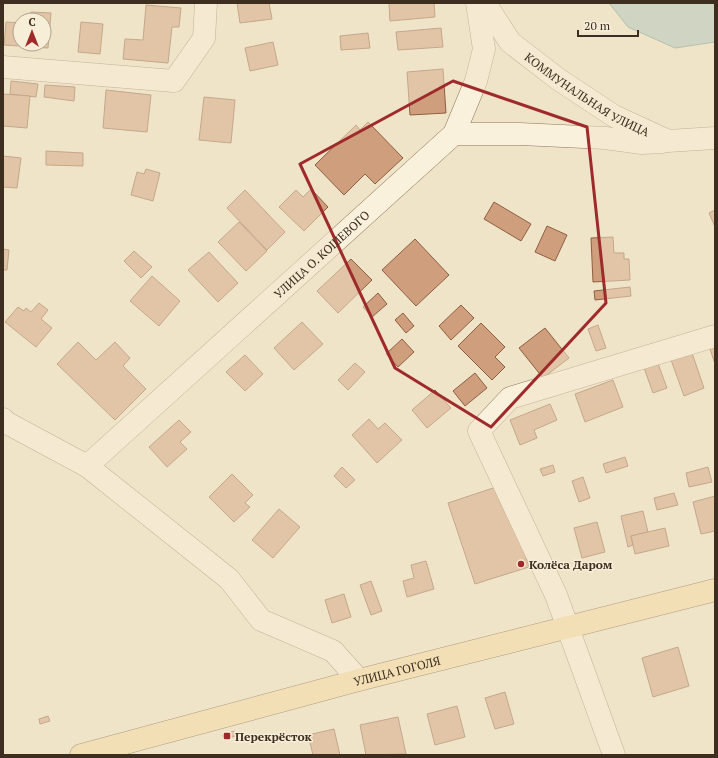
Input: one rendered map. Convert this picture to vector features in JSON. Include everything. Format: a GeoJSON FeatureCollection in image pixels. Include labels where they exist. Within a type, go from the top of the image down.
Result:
{"type":"FeatureCollection","features":[{"type":"Feature","properties":{"kind":"main road","name":"УЛИЦА ГОГОЛЯ"},"geometry":{"type":"LineString","coordinates":[[81,755],[359,680],[715,590]]}},
{"type":"Feature","properties":{"kind":"street"},"geometry":{"type":"LineString","coordinates":[[3,67],[174,81],[204,38],[206,3]]}},
{"type":"Feature","properties":{"kind":"street","name":"УЛИЦА О. КОШЕВОГО"},"geometry":{"type":"LineString","coordinates":[[87,466],[454,134],[476,81],[484,49],[477,3]]}},
{"type":"Feature","properties":{"kind":"street","name":"КОММУНАЛЬНАЯ УЛИЦА"},"geometry":{"type":"LineString","coordinates":[[485,3],[510,42],[558,79],[614,116],[668,141],[715,138]]}},
{"type":"Feature","properties":{"kind":"street"},"geometry":{"type":"LineString","coordinates":[[454,134],[520,134],[605,138],[642,143],[668,141]]}},
{"type":"Feature","properties":{"kind":"street"},"geometry":{"type":"LineString","coordinates":[[614,755],[556,595],[479,431],[510,398],[715,336]]}},
{"type":"Feature","properties":{"kind":"street"},"geometry":{"type":"LineString","coordinates":[[3,419],[7,423],[87,466],[229,579],[261,620],[333,651],[359,680]]}},
{"type":"Feature","properties":{"kind":"highlighted area"},"geometry":{"type":"Polygon","coordinates":[[[453,81],[587,127],[606,303],[491,427],[395,368],[300,164],[453,81]]]}},
{"type":"Feature","properties":{"kind":"water"},"geometry":{"type":"Polygon","coordinates":[[[609,3],[715,3],[715,42],[675,48],[628,27],[609,3]]]}},
{"type":"Feature","properties":{"kind":"building"},"geometry":{"type":"Polygon","coordinates":[[[237,3],[269,3],[272,19],[240,23],[237,3]]]}},
{"type":"Feature","properties":{"kind":"building"},"geometry":{"type":"Polygon","coordinates":[[[389,3],[434,3],[435,17],[390,21],[389,3]]]}},
{"type":"Feature","properties":{"kind":"building"},"geometry":{"type":"Polygon","coordinates":[[[146,5],[181,8],[179,27],[172,27],[168,63],[123,59],[125,39],[143,40],[146,5]]]}},
{"type":"Feature","properties":{"kind":"building"},"geometry":{"type":"Polygon","coordinates":[[[6,22],[12,22],[12,46],[4,45],[6,22]]]}},
{"type":"Feature","properties":{"kind":"building"},"geometry":{"type":"Polygon","coordinates":[[[81,22],[103,24],[100,54],[78,52],[81,22]]]}},
{"type":"Feature","properties":{"kind":"building"},"geometry":{"type":"Polygon","coordinates":[[[441,28],[443,47],[398,50],[396,32],[441,28]]]}},
{"type":"Feature","properties":{"kind":"building"},"geometry":{"type":"Polygon","coordinates":[[[368,33],[370,48],[341,50],[340,36],[368,33]]]}},
{"type":"Feature","properties":{"kind":"building"},"geometry":{"type":"Polygon","coordinates":[[[273,42],[278,65],[250,71],[245,48],[273,42]]]}},
{"type":"Feature","properties":{"kind":"building"},"geometry":{"type":"Polygon","coordinates":[[[443,69],[446,113],[410,115],[407,72],[443,69]]]}},
{"type":"Feature","properties":{"kind":"building"},"geometry":{"type":"Polygon","coordinates":[[[11,81],[38,84],[36,97],[10,94],[11,81]]]}},
{"type":"Feature","properties":{"kind":"building"},"geometry":{"type":"Polygon","coordinates":[[[45,85],[75,87],[74,101],[44,97],[45,85]]]}},
{"type":"Feature","properties":{"kind":"building"},"geometry":{"type":"Polygon","coordinates":[[[106,90],[151,95],[147,132],[103,128],[106,90]]]}},
{"type":"Feature","properties":{"kind":"building"},"geometry":{"type":"Polygon","coordinates":[[[3,94],[30,96],[27,128],[3,126],[3,94]]]}},
{"type":"Feature","properties":{"kind":"building"},"geometry":{"type":"Polygon","coordinates":[[[204,97],[235,100],[231,143],[199,140],[204,97]]]}},
{"type":"Feature","properties":{"kind":"building"},"geometry":{"type":"Polygon","coordinates":[[[368,122],[403,158],[375,184],[365,174],[344,195],[315,165],[356,125],[360,130],[368,122]]]}},
{"type":"Feature","properties":{"kind":"building"},"geometry":{"type":"Polygon","coordinates":[[[46,151],[83,153],[83,166],[46,165],[46,151]]]}},
{"type":"Feature","properties":{"kind":"building"},"geometry":{"type":"Polygon","coordinates":[[[3,156],[21,158],[17,188],[3,187],[3,156]]]}},
{"type":"Feature","properties":{"kind":"building"},"geometry":{"type":"Polygon","coordinates":[[[146,169],[160,173],[153,201],[131,195],[137,172],[144,174],[146,169]]]}},
{"type":"Feature","properties":{"kind":"building"},"geometry":{"type":"Polygon","coordinates":[[[311,189],[328,207],[304,231],[279,207],[296,190],[303,197],[311,189]]]}},
{"type":"Feature","properties":{"kind":"building"},"geometry":{"type":"Polygon","coordinates":[[[245,190],[285,232],[267,250],[227,208],[245,190]]]}},
{"type":"Feature","properties":{"kind":"building"},"geometry":{"type":"Polygon","coordinates":[[[494,202],[531,224],[521,241],[484,219],[494,202]]]}},
{"type":"Feature","properties":{"kind":"building"},"geometry":{"type":"Polygon","coordinates":[[[715,210],[715,227],[709,213],[715,210]]]}},
{"type":"Feature","properties":{"kind":"building"},"geometry":{"type":"Polygon","coordinates":[[[239,222],[267,251],[246,271],[218,242],[239,222]]]}},
{"type":"Feature","properties":{"kind":"building"},"geometry":{"type":"Polygon","coordinates":[[[547,226],[567,235],[555,261],[535,252],[547,226]]]}},
{"type":"Feature","properties":{"kind":"building"},"geometry":{"type":"Polygon","coordinates":[[[613,237],[614,253],[624,253],[624,259],[629,259],[630,280],[593,282],[591,238],[613,237]]]}},
{"type":"Feature","properties":{"kind":"building"},"geometry":{"type":"Polygon","coordinates":[[[415,239],[449,275],[416,306],[382,270],[415,239]]]}},
{"type":"Feature","properties":{"kind":"building"},"geometry":{"type":"Polygon","coordinates":[[[3,249],[9,250],[7,270],[3,270],[3,249]]]}},
{"type":"Feature","properties":{"kind":"building"},"geometry":{"type":"Polygon","coordinates":[[[134,251],[152,267],[141,278],[124,261],[134,251]]]}},
{"type":"Feature","properties":{"kind":"building"},"geometry":{"type":"Polygon","coordinates":[[[209,252],[238,283],[218,302],[188,270],[209,252]]]}},
{"type":"Feature","properties":{"kind":"building"},"geometry":{"type":"Polygon","coordinates":[[[351,259],[372,280],[338,313],[317,291],[351,259]]]}},
{"type":"Feature","properties":{"kind":"building"},"geometry":{"type":"Polygon","coordinates":[[[152,276],[180,301],[159,326],[130,301],[152,276]]]}},
{"type":"Feature","properties":{"kind":"building"},"geometry":{"type":"Polygon","coordinates":[[[630,287],[631,296],[595,300],[594,291],[630,287]]]}},
{"type":"Feature","properties":{"kind":"building"},"geometry":{"type":"Polygon","coordinates":[[[378,293],[387,304],[372,317],[363,307],[378,293]]]}},
{"type":"Feature","properties":{"kind":"building"},"geometry":{"type":"Polygon","coordinates":[[[39,303],[48,310],[41,319],[52,328],[36,347],[5,322],[18,307],[24,311],[26,308],[31,312],[39,303]]]}},
{"type":"Feature","properties":{"kind":"building"},"geometry":{"type":"Polygon","coordinates":[[[461,305],[474,318],[451,340],[439,326],[461,305]]]}},
{"type":"Feature","properties":{"kind":"building"},"geometry":{"type":"Polygon","coordinates":[[[403,313],[414,326],[406,333],[395,320],[403,313]]]}},
{"type":"Feature","properties":{"kind":"building"},"geometry":{"type":"Polygon","coordinates":[[[302,322],[323,344],[294,370],[274,348],[302,322]]]}},
{"type":"Feature","properties":{"kind":"building"},"geometry":{"type":"Polygon","coordinates":[[[481,323],[505,347],[495,357],[505,367],[492,380],[458,346],[481,323]]]}},
{"type":"Feature","properties":{"kind":"building"},"geometry":{"type":"Polygon","coordinates":[[[598,325],[606,348],[596,351],[588,329],[598,325]]]}},
{"type":"Feature","properties":{"kind":"building"},"geometry":{"type":"Polygon","coordinates":[[[545,328],[569,358],[543,378],[519,348],[545,328]]]}},
{"type":"Feature","properties":{"kind":"building"},"geometry":{"type":"Polygon","coordinates":[[[402,339],[414,352],[398,367],[386,354],[402,339]]]}},
{"type":"Feature","properties":{"kind":"building"},"geometry":{"type":"Polygon","coordinates":[[[715,341],[715,364],[708,343],[715,341]]]}},
{"type":"Feature","properties":{"kind":"building"},"geometry":{"type":"Polygon","coordinates":[[[78,342],[96,360],[115,342],[130,358],[123,366],[146,389],[115,420],[57,364],[78,342]]]}},
{"type":"Feature","properties":{"kind":"building"},"geometry":{"type":"Polygon","coordinates":[[[691,350],[704,388],[684,396],[670,357],[691,350]]]}},
{"type":"Feature","properties":{"kind":"building"},"geometry":{"type":"Polygon","coordinates":[[[245,355],[263,374],[245,391],[226,372],[245,355]]]}},
{"type":"Feature","properties":{"kind":"building"},"geometry":{"type":"Polygon","coordinates":[[[657,361],[667,388],[653,393],[643,365],[657,361]]]}},
{"type":"Feature","properties":{"kind":"building"},"geometry":{"type":"Polygon","coordinates":[[[355,363],[365,372],[348,390],[338,380],[355,363]]]}},
{"type":"Feature","properties":{"kind":"building"},"geometry":{"type":"Polygon","coordinates":[[[475,373],[487,388],[465,406],[453,391],[475,373]]]}},
{"type":"Feature","properties":{"kind":"building"},"geometry":{"type":"Polygon","coordinates":[[[613,380],[623,407],[585,422],[575,394],[613,380]]]}},
{"type":"Feature","properties":{"kind":"building"},"geometry":{"type":"Polygon","coordinates":[[[435,390],[451,408],[427,428],[412,410],[435,390]]]}},
{"type":"Feature","properties":{"kind":"building"},"geometry":{"type":"Polygon","coordinates":[[[550,404],[557,420],[534,430],[537,438],[520,445],[510,420],[550,404]]]}},
{"type":"Feature","properties":{"kind":"building"},"geometry":{"type":"Polygon","coordinates":[[[369,419],[378,429],[385,423],[402,440],[377,463],[352,435],[369,419]]]}},
{"type":"Feature","properties":{"kind":"building"},"geometry":{"type":"Polygon","coordinates":[[[179,420],[191,432],[180,442],[187,449],[167,467],[149,447],[179,420]]]}},
{"type":"Feature","properties":{"kind":"building"},"geometry":{"type":"Polygon","coordinates":[[[625,457],[628,466],[606,473],[603,464],[625,457]]]}},
{"type":"Feature","properties":{"kind":"building"},"geometry":{"type":"Polygon","coordinates":[[[553,465],[555,472],[543,476],[540,469],[553,465]]]}},
{"type":"Feature","properties":{"kind":"building"},"geometry":{"type":"Polygon","coordinates":[[[342,467],[355,480],[346,488],[334,476],[342,467]]]}},
{"type":"Feature","properties":{"kind":"building"},"geometry":{"type":"Polygon","coordinates":[[[708,467],[712,482],[689,487],[686,473],[708,467]]]}},
{"type":"Feature","properties":{"kind":"building"},"geometry":{"type":"Polygon","coordinates":[[[232,474],[253,495],[245,503],[250,507],[234,522],[209,497],[232,474]]]}},
{"type":"Feature","properties":{"kind":"building"},"geometry":{"type":"Polygon","coordinates":[[[583,477],[590,498],[579,502],[572,481],[583,477]]]}},
{"type":"Feature","properties":{"kind":"building"},"geometry":{"type":"Polygon","coordinates":[[[502,485],[529,567],[475,584],[448,503],[502,485]]]}},
{"type":"Feature","properties":{"kind":"building"},"geometry":{"type":"Polygon","coordinates":[[[674,493],[678,505],[657,510],[654,498],[674,493]]]}},
{"type":"Feature","properties":{"kind":"building"},"geometry":{"type":"Polygon","coordinates":[[[715,496],[715,531],[701,534],[693,502],[715,496]]]}},
{"type":"Feature","properties":{"kind":"building"},"geometry":{"type":"Polygon","coordinates":[[[279,509],[300,527],[273,558],[252,540],[279,509]]]}},
{"type":"Feature","properties":{"kind":"building"},"geometry":{"type":"Polygon","coordinates":[[[643,511],[648,532],[631,536],[633,545],[628,547],[621,516],[643,511]]]}},
{"type":"Feature","properties":{"kind":"building"},"geometry":{"type":"Polygon","coordinates":[[[597,522],[605,552],[582,558],[574,528],[597,522]]]}},
{"type":"Feature","properties":{"kind":"building"},"geometry":{"type":"Polygon","coordinates":[[[665,528],[669,546],[635,554],[631,536],[665,528]]]}},
{"type":"Feature","properties":{"kind":"building"},"geometry":{"type":"Polygon","coordinates":[[[426,561],[434,589],[407,597],[403,581],[414,578],[411,565],[426,561]]]}},
{"type":"Feature","properties":{"kind":"building"},"geometry":{"type":"Polygon","coordinates":[[[371,581],[382,611],[371,615],[360,585],[371,581]]]}},
{"type":"Feature","properties":{"kind":"building"},"geometry":{"type":"Polygon","coordinates":[[[344,594],[351,617],[332,623],[325,600],[344,594]]]}},
{"type":"Feature","properties":{"kind":"building"},"geometry":{"type":"Polygon","coordinates":[[[678,647],[689,686],[653,697],[642,658],[678,647]]]}},
{"type":"Feature","properties":{"kind":"building"},"geometry":{"type":"Polygon","coordinates":[[[505,692],[514,724],[495,729],[485,698],[505,692]]]}},
{"type":"Feature","properties":{"kind":"building"},"geometry":{"type":"Polygon","coordinates":[[[457,706],[465,737],[435,745],[427,714],[457,706]]]}},
{"type":"Feature","properties":{"kind":"building"},"geometry":{"type":"Polygon","coordinates":[[[48,716],[50,721],[40,724],[39,719],[48,716]]]}},
{"type":"Feature","properties":{"kind":"building"},"geometry":{"type":"Polygon","coordinates":[[[398,717],[406,754],[366,755],[360,725],[398,717]]]}},
{"type":"Feature","properties":{"kind":"building"},"geometry":{"type":"Polygon","coordinates":[[[334,729],[340,755],[313,755],[308,735],[334,729]]]}},
{"type":"Feature","properties":{"kind":"building"},"geometry":{"type":"Polygon","coordinates":[[[234,731],[235,736],[224,740],[222,735],[234,731]]]}},
{"type":"Feature","properties":{"kind":"place","name":"Колёса Даром"},"geometry":{"type":"Point","coordinates":[521,564]}},
{"type":"Feature","properties":{"kind":"place","name":"Перекрёсток"},"geometry":{"type":"Point","coordinates":[227,736]}}]}
